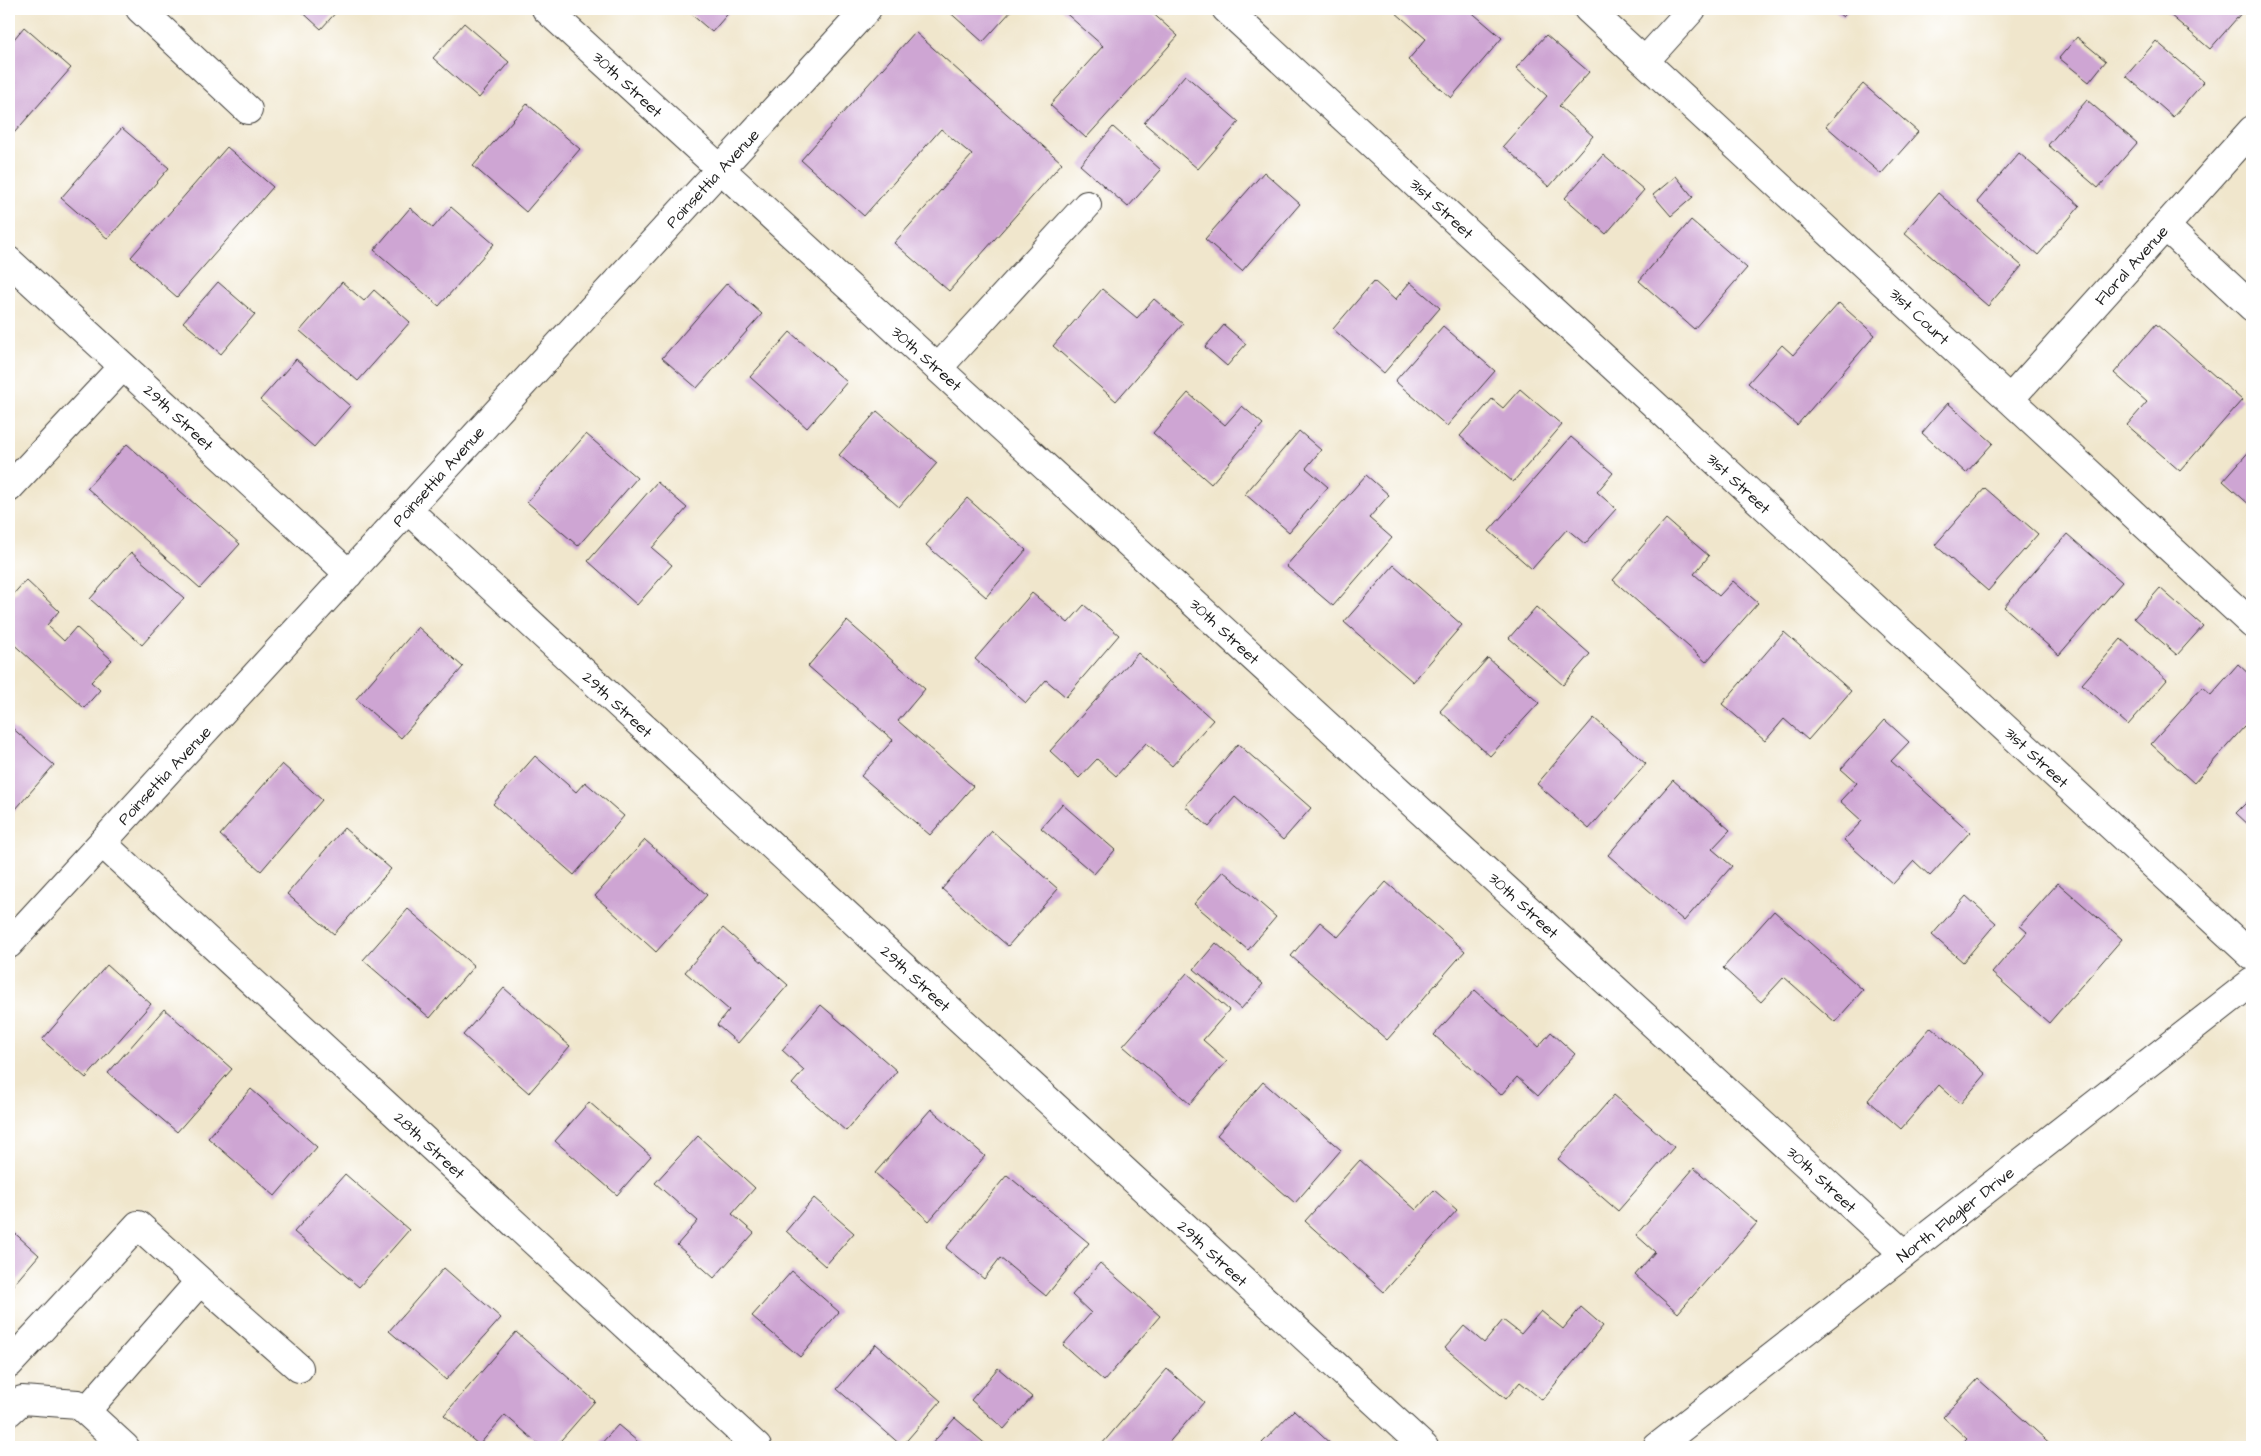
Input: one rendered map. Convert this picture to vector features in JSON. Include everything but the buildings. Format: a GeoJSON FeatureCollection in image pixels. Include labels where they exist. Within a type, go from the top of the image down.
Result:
{"type":"FeatureCollection","features":[{"type":"Feature","properties":{"kind":"street"},"geometry":{"type":"LineString","coordinates":[[140,9],[248,110]]}},
{"type":"Feature","properties":{"kind":"street","name":"30th Street"},"geometry":{"type":"LineString","coordinates":[[546,9],[1904,1254]]}},
{"type":"Feature","properties":{"kind":"street","name":"Poinsettia Avenue"},"geometry":{"type":"LineString","coordinates":[[9,943],[867,9]]}},
{"type":"Feature","properties":{"kind":"street","name":"31st Street"},"geometry":{"type":"LineString","coordinates":[[1226,9],[2252,956]]}},
{"type":"Feature","properties":{"kind":"street","name":"31st Court"},"geometry":{"type":"LineString","coordinates":[[1588,9],[2252,624]]}},
{"type":"Feature","properties":{"kind":"street"},"geometry":{"type":"LineString","coordinates":[[1644,61],[1692,9]]}},
{"type":"Feature","properties":{"kind":"street","name":"Floral Avenue"},"geometry":{"type":"LineString","coordinates":[[2010,399],[2252,130]]}},
{"type":"Feature","properties":{"kind":"street"},"geometry":{"type":"LineString","coordinates":[[938,368],[1086,205]]}},
{"type":"Feature","properties":{"kind":"street"},"geometry":{"type":"LineString","coordinates":[[2166,227],[2252,307]]}},
{"type":"Feature","properties":{"kind":"street","name":"29th Street"},"geometry":{"type":"LineString","coordinates":[[9,261],[349,574]]}},
{"type":"Feature","properties":{"kind":"street"},"geometry":{"type":"LineString","coordinates":[[9,488],[123,366]]}},
{"type":"Feature","properties":{"kind":"street","name":"29th Street"},"geometry":{"type":"LineString","coordinates":[[408,510],[1424,1447]]}},
{"type":"Feature","properties":{"kind":"street","name":"28th Street"},"geometry":{"type":"LineString","coordinates":[[102,843],[757,1447]]}},
{"type":"Feature","properties":{"kind":"street","name":"North Flagler Drive"},"geometry":{"type":"LineString","coordinates":[[1657,1447],[2252,982]]}},
{"type":"Feature","properties":{"kind":"street"},"geometry":{"type":"LineString","coordinates":[[9,1364],[138,1225],[299,1368]]}},
{"type":"Feature","properties":{"kind":"street"},"geometry":{"type":"LineString","coordinates":[[86,1411],[200,1280]]}},
{"type":"Feature","properties":{"kind":"street"},"geometry":{"type":"LineString","coordinates":[[9,1412],[22,1400],[78,1404],[126,1447]]}}]}
